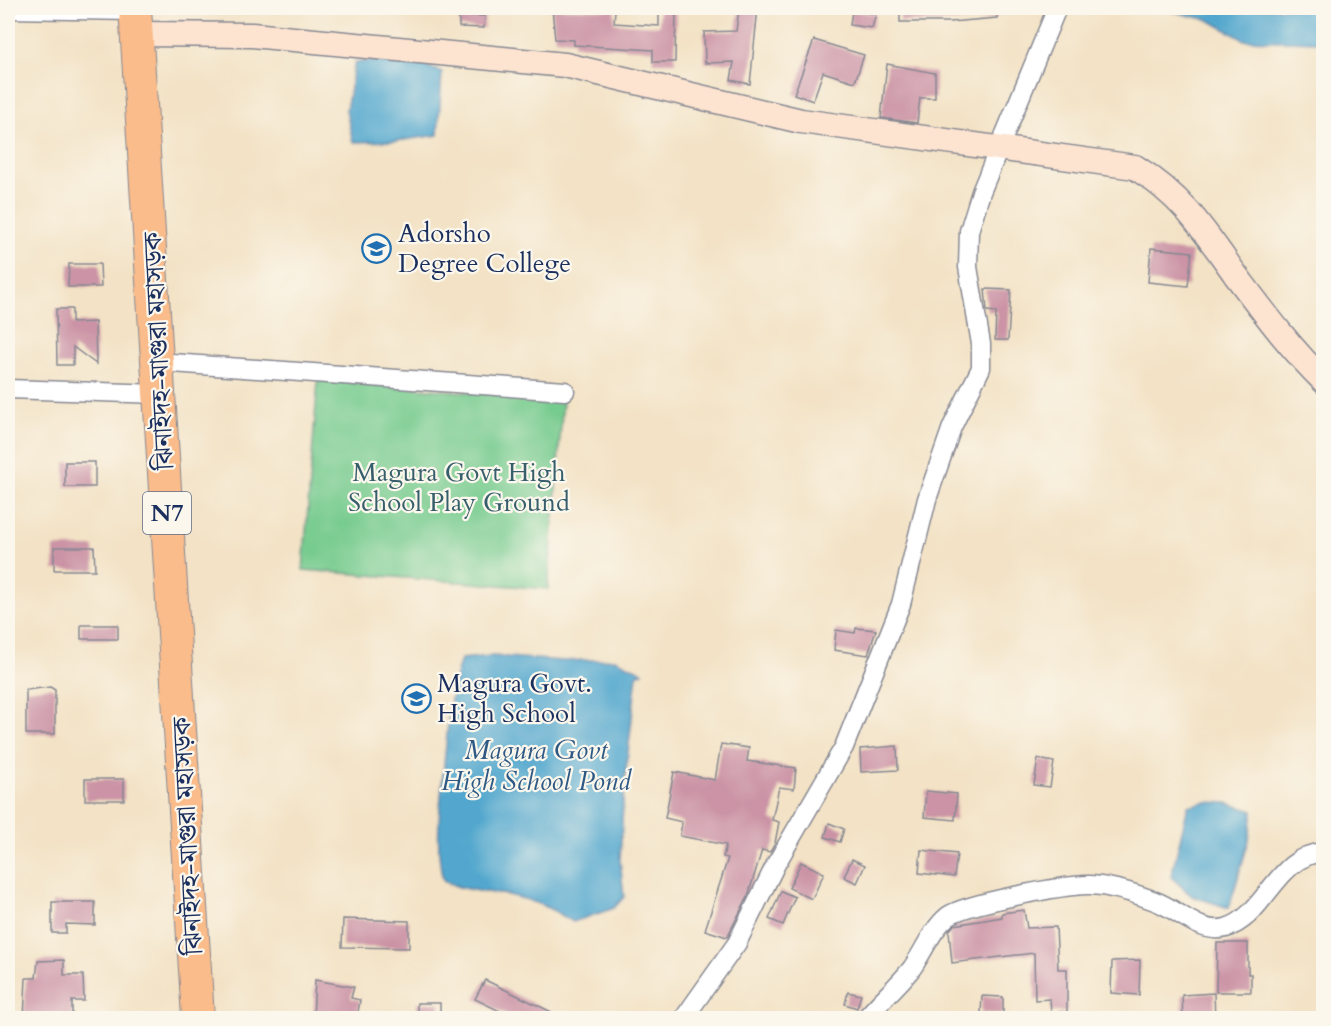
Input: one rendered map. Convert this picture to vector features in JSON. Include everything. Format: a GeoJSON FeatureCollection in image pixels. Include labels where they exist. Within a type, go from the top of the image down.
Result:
{"type":"FeatureCollection","features":[{"type":"Feature","properties":{"kind":"highway","name":"ঝিনাইদহ-মাগুরা মহাসড়ক"},"geometry":{"type":"LineString","coordinates":[[136,17],[198,1018]]}},
{"type":"Feature","properties":{"kind":"main road"},"geometry":{"type":"LineString","coordinates":[[136,17],[252,34],[565,65],[801,121],[1135,167],[1158,181],[1201,223],[1269,319],[1323,381]]}},
{"type":"Feature","properties":{"kind":"street"},"geometry":{"type":"LineString","coordinates":[[684,1018],[737,943],[776,864],[844,747],[901,604],[927,499],[952,427],[981,368],[981,344],[968,267],[969,231],[981,192],[1057,8]]}},
{"type":"Feature","properties":{"kind":"street"},"geometry":{"type":"LineString","coordinates":[[8,9],[136,17]]}},
{"type":"Feature","properties":{"kind":"street"},"geometry":{"type":"LineString","coordinates":[[158,362],[565,391]]}},
{"type":"Feature","properties":{"kind":"street"},"geometry":{"type":"LineString","coordinates":[[8,388],[160,394]]}},
{"type":"Feature","properties":{"kind":"street"},"geometry":{"type":"LineString","coordinates":[[866,1018],[911,969],[936,929],[950,915],[980,905],[1070,886],[1090,885],[1121,889],[1164,904],[1196,923],[1212,928],[1227,928],[1250,912],[1292,865],[1308,853],[1323,852]]}},
{"type":"Feature","properties":{"kind":"green space","name":"Magura Govt High School Play Ground"},"geometry":{"type":"Polygon","coordinates":[[[318,380],[563,400],[548,589],[303,570],[318,380]]]}},
{"type":"Feature","properties":{"kind":"water"},"geometry":{"type":"Polygon","coordinates":[[[1157,8],[1323,8],[1323,42],[1244,40],[1209,20],[1157,8]]]}},
{"type":"Feature","properties":{"kind":"water"},"geometry":{"type":"Polygon","coordinates":[[[390,60],[416,62],[442,72],[438,135],[396,141],[353,142],[346,110],[355,62],[390,60]]]}},
{"type":"Feature","properties":{"kind":"water","name":"Magura Govt High School Pond"},"geometry":{"type":"Polygon","coordinates":[[[492,656],[563,661],[615,659],[643,672],[637,675],[624,787],[620,860],[624,897],[614,908],[573,922],[528,900],[468,889],[443,880],[440,866],[439,822],[451,698],[461,659],[492,656]]]}},
{"type":"Feature","properties":{"kind":"water"},"geometry":{"type":"Polygon","coordinates":[[[1205,802],[1227,803],[1253,811],[1249,840],[1229,908],[1192,896],[1171,877],[1188,806],[1205,802]]]}},
{"type":"Feature","properties":{"kind":"building"},"geometry":{"type":"Polygon","coordinates":[[[552,8],[615,10],[614,23],[659,26],[659,8],[676,8],[675,62],[653,62],[653,50],[574,45],[574,40],[555,39],[552,8]]]}},
{"type":"Feature","properties":{"kind":"building"},"geometry":{"type":"Polygon","coordinates":[[[758,8],[750,84],[731,80],[734,62],[705,63],[704,32],[736,31],[739,9],[758,8]]]}},
{"type":"Feature","properties":{"kind":"building"},"geometry":{"type":"Polygon","coordinates":[[[900,8],[997,8],[997,18],[950,22],[900,22],[900,8]]]}},
{"type":"Feature","properties":{"kind":"building"},"geometry":{"type":"Polygon","coordinates":[[[852,11],[876,14],[872,28],[850,25],[852,11]]]}},
{"type":"Feature","properties":{"kind":"building"},"geometry":{"type":"Polygon","coordinates":[[[459,15],[485,16],[484,28],[459,27],[459,15]]]}},
{"type":"Feature","properties":{"kind":"building"},"geometry":{"type":"Polygon","coordinates":[[[814,40],[864,55],[855,82],[823,72],[813,101],[794,94],[814,40]]]}},
{"type":"Feature","properties":{"kind":"building"},"geometry":{"type":"Polygon","coordinates":[[[887,64],[935,73],[935,98],[920,98],[917,123],[881,118],[887,64]]]}},
{"type":"Feature","properties":{"kind":"building"},"geometry":{"type":"Polygon","coordinates":[[[1151,248],[1192,252],[1188,286],[1148,282],[1151,248]]]}},
{"type":"Feature","properties":{"kind":"building"},"geometry":{"type":"Polygon","coordinates":[[[69,264],[100,264],[101,287],[68,287],[69,264]]]}},
{"type":"Feature","properties":{"kind":"building"},"geometry":{"type":"Polygon","coordinates":[[[985,289],[1011,290],[1008,340],[995,340],[996,312],[987,311],[985,289]]]}},
{"type":"Feature","properties":{"kind":"building"},"geometry":{"type":"Polygon","coordinates":[[[56,309],[72,309],[72,323],[95,322],[96,364],[73,347],[73,365],[57,365],[56,309]]]}},
{"type":"Feature","properties":{"kind":"building"},"geometry":{"type":"Polygon","coordinates":[[[65,462],[95,462],[95,487],[65,487],[65,462]]]}},
{"type":"Feature","properties":{"kind":"building"},"geometry":{"type":"Polygon","coordinates":[[[54,547],[94,547],[95,570],[54,570],[54,547]]]}},
{"type":"Feature","properties":{"kind":"building"},"geometry":{"type":"Polygon","coordinates":[[[81,625],[118,625],[118,639],[81,639],[81,625]]]}},
{"type":"Feature","properties":{"kind":"building"},"geometry":{"type":"Polygon","coordinates":[[[856,628],[876,630],[868,655],[834,650],[836,630],[855,633],[856,628]]]}},
{"type":"Feature","properties":{"kind":"building"},"geometry":{"type":"Polygon","coordinates":[[[50,687],[55,690],[55,734],[26,734],[26,690],[50,687]]]}},
{"type":"Feature","properties":{"kind":"building"},"geometry":{"type":"Polygon","coordinates":[[[721,744],[749,748],[747,761],[796,768],[794,789],[779,787],[772,820],[779,822],[775,843],[770,852],[762,850],[748,896],[727,937],[705,930],[728,858],[723,857],[726,845],[680,836],[682,822],[665,818],[674,772],[715,780],[721,744]]]}},
{"type":"Feature","properties":{"kind":"building"},"geometry":{"type":"Polygon","coordinates":[[[897,746],[898,770],[861,772],[860,749],[897,746]]]}},
{"type":"Feature","properties":{"kind":"building"},"geometry":{"type":"Polygon","coordinates":[[[1038,759],[1054,762],[1050,787],[1034,785],[1038,759]]]}},
{"type":"Feature","properties":{"kind":"building"},"geometry":{"type":"Polygon","coordinates":[[[85,779],[124,779],[124,800],[85,800],[85,779]]]}},
{"type":"Feature","properties":{"kind":"building"},"geometry":{"type":"Polygon","coordinates":[[[926,791],[957,794],[955,820],[924,817],[926,791]]]}},
{"type":"Feature","properties":{"kind":"building"},"geometry":{"type":"Polygon","coordinates":[[[829,823],[844,829],[840,842],[825,837],[829,823]]]}},
{"type":"Feature","properties":{"kind":"building"},"geometry":{"type":"Polygon","coordinates":[[[921,850],[957,854],[954,877],[919,873],[921,850]]]}},
{"type":"Feature","properties":{"kind":"building"},"geometry":{"type":"Polygon","coordinates":[[[852,859],[865,865],[857,883],[844,877],[852,859]]]}},
{"type":"Feature","properties":{"kind":"building"},"geometry":{"type":"Polygon","coordinates":[[[801,862],[824,873],[812,899],[789,888],[801,862]]]}},
{"type":"Feature","properties":{"kind":"building"},"geometry":{"type":"Polygon","coordinates":[[[781,891],[795,897],[783,925],[769,919],[781,891]]]}},
{"type":"Feature","properties":{"kind":"building"},"geometry":{"type":"Polygon","coordinates":[[[52,902],[95,902],[95,925],[66,924],[66,933],[52,933],[52,902]]]}},
{"type":"Feature","properties":{"kind":"building"},"geometry":{"type":"Polygon","coordinates":[[[1024,910],[1027,928],[1056,927],[1058,969],[1067,969],[1067,1012],[1051,1012],[1050,999],[1035,1000],[1034,953],[952,963],[949,931],[954,925],[1002,917],[1002,913],[1024,910]]]}},
{"type":"Feature","properties":{"kind":"building"},"geometry":{"type":"Polygon","coordinates":[[[343,919],[409,921],[409,948],[342,947],[343,919]]]}},
{"type":"Feature","properties":{"kind":"building"},"geometry":{"type":"Polygon","coordinates":[[[1217,943],[1248,943],[1248,974],[1251,974],[1251,992],[1216,992],[1217,943]]]}},
{"type":"Feature","properties":{"kind":"building"},"geometry":{"type":"Polygon","coordinates":[[[64,960],[64,975],[83,975],[84,1001],[72,1001],[72,1018],[24,1018],[26,978],[36,978],[38,961],[64,960]]]}},
{"type":"Feature","properties":{"kind":"building"},"geometry":{"type":"Polygon","coordinates":[[[1140,960],[1139,995],[1111,993],[1112,961],[1140,960]]]}},
{"type":"Feature","properties":{"kind":"building"},"geometry":{"type":"Polygon","coordinates":[[[315,980],[354,987],[351,998],[360,1000],[357,1018],[313,1018],[315,980]]]}},
{"type":"Feature","properties":{"kind":"building"},"geometry":{"type":"Polygon","coordinates":[[[485,980],[564,1018],[514,1018],[475,999],[485,980]]]}},
{"type":"Feature","properties":{"kind":"building"},"geometry":{"type":"Polygon","coordinates":[[[848,992],[861,995],[857,1008],[845,1004],[848,992]]]}},
{"type":"Feature","properties":{"kind":"building"},"geometry":{"type":"Polygon","coordinates":[[[1214,993],[1215,1018],[1183,1018],[1182,995],[1214,993]]]}},
{"type":"Feature","properties":{"kind":"building"},"geometry":{"type":"Polygon","coordinates":[[[982,996],[1003,997],[1003,1014],[981,1013],[982,996]]]}},
{"type":"Feature","properties":{"kind":"building"},"geometry":{"type":"Polygon","coordinates":[[[417,1003],[440,1003],[440,1018],[417,1018],[417,1003]]]}},
{"type":"Feature","properties":{"kind":"place","name":"Adorsho Degree College"},"geometry":{"type":"Point","coordinates":[377,248]}},
{"type":"Feature","properties":{"kind":"place","name":"Magura Govt. High School"},"geometry":{"type":"Point","coordinates":[416,698]}}]}
